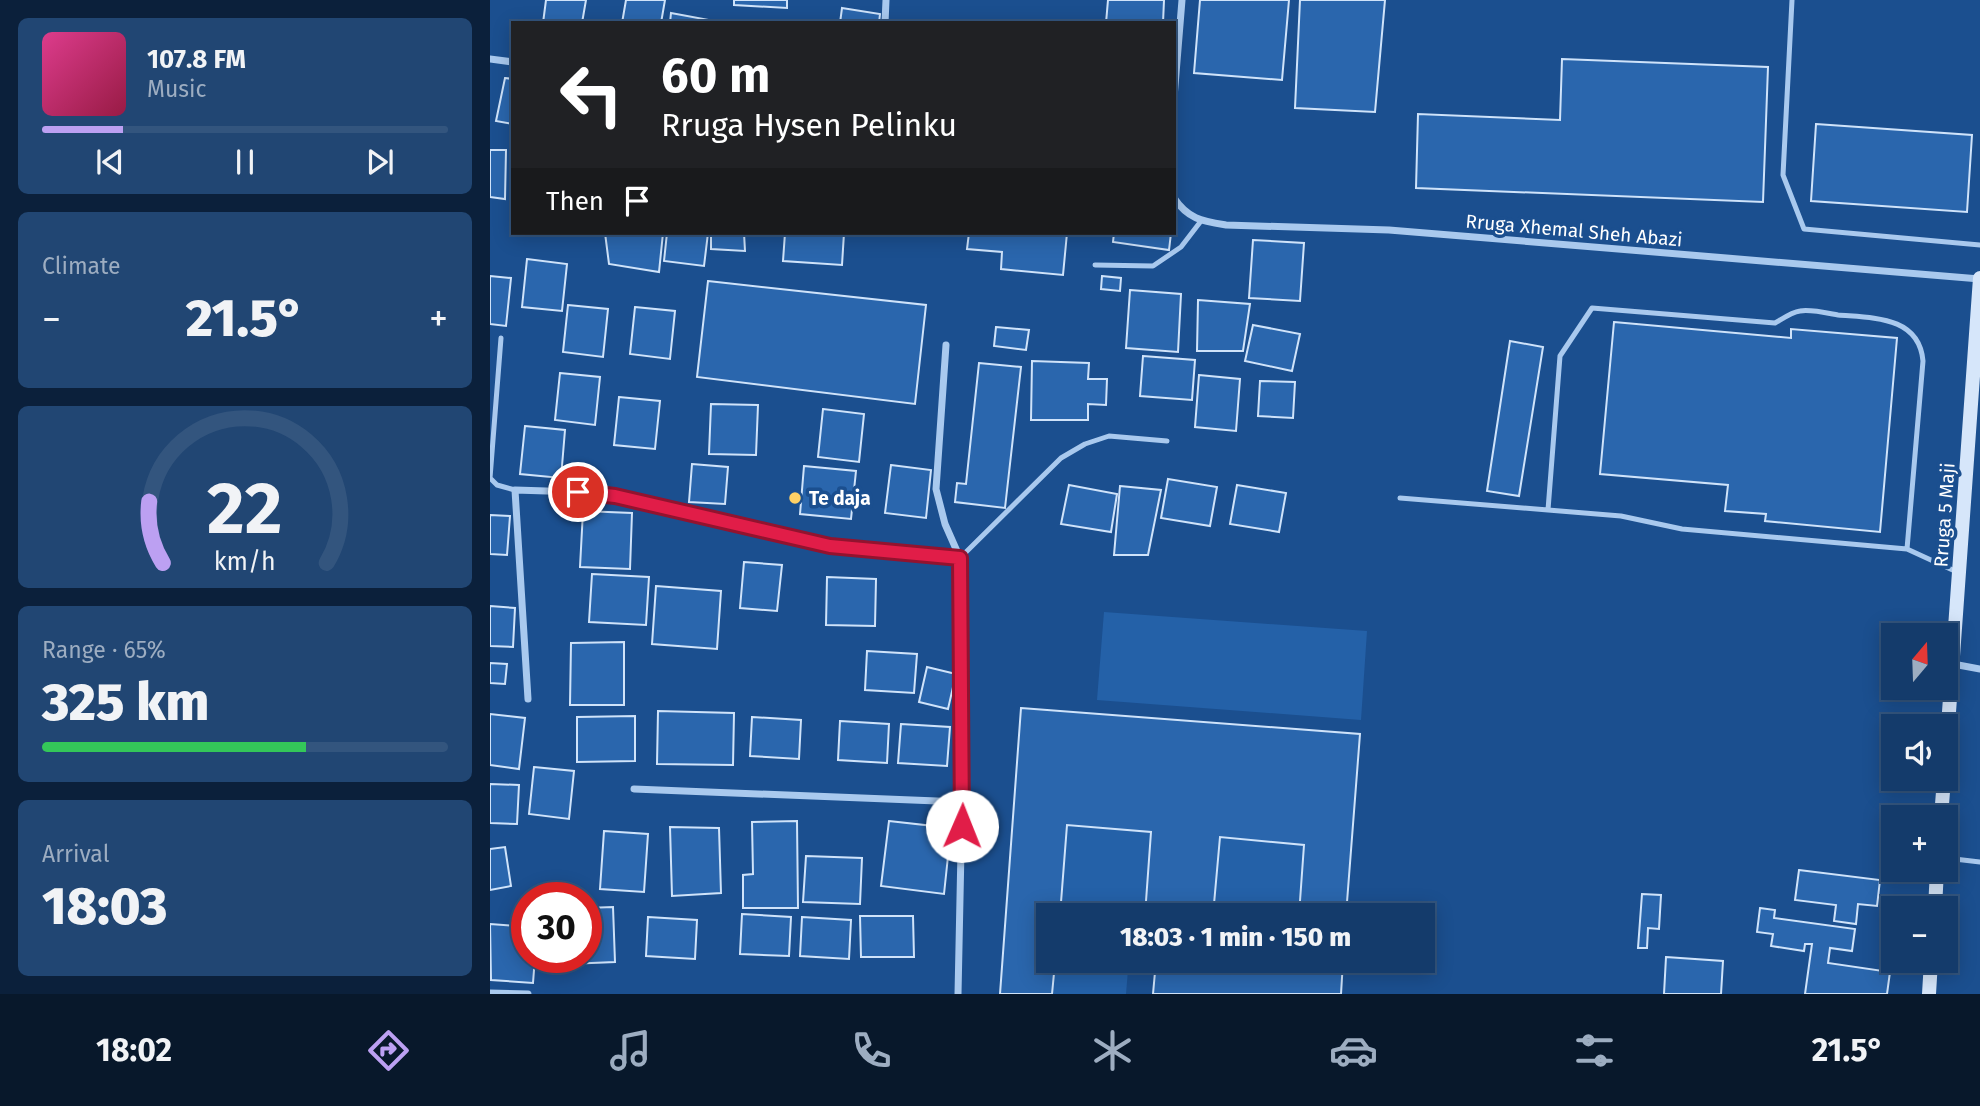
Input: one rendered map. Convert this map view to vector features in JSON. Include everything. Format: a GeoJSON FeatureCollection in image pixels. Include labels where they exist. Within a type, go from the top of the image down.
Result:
{"type":"FeatureCollection","features":[{"type":"Feature","properties":{"kind":"main road","name":"Rruga 5 Maji"},"geometry":{"type":"LineString","coordinates":[[1956,623],[1980,279]]}},
{"type":"Feature","properties":{"kind":"main road"},"geometry":{"type":"LineString","coordinates":[[1929,994],[1930,973]]}},
{"type":"Feature","properties":{"kind":"street"},"geometry":{"type":"LineString","coordinates":[[885,21],[886,0]]}},
{"type":"Feature","properties":{"kind":"street"},"geometry":{"type":"LineString","coordinates":[[1176,74],[1182,0]]}},
{"type":"Feature","properties":{"kind":"street"},"geometry":{"type":"LineString","coordinates":[[490,59],[511,62]]}},
{"type":"Feature","properties":{"kind":"street"},"geometry":{"type":"LineString","coordinates":[[1176,200],[1186,213],[1202,221]]}},
{"type":"Feature","properties":{"kind":"street","name":"Rruga Xhemal Sheh Abazi"},"geometry":{"type":"LineString","coordinates":[[1202,221],[1226,225],[1389,230],[1980,279]]}},
{"type":"Feature","properties":{"kind":"street"},"geometry":{"type":"LineString","coordinates":[[946,345],[936,489],[945,524],[960,558],[962,802],[958,994]]}},
{"type":"Feature","properties":{"kind":"street"},"geometry":{"type":"LineString","coordinates":[[528,699],[515,490],[615,496],[830,546],[960,558]]}},
{"type":"Feature","properties":{"kind":"street"},"geometry":{"type":"LineString","coordinates":[[1958,665],[1980,669]]}},
{"type":"Feature","properties":{"kind":"street"},"geometry":{"type":"LineString","coordinates":[[634,789],[962,802]]}},
{"type":"Feature","properties":{"kind":"street"},"geometry":{"type":"LineString","coordinates":[[490,993],[528,994]]}},
{"type":"Feature","properties":{"kind":"lane"},"geometry":{"type":"LineString","coordinates":[[1792,0],[1783,174],[1804,229],[1980,245]]}},
{"type":"Feature","properties":{"kind":"lane"},"geometry":{"type":"LineString","coordinates":[[1095,264],[1153,266],[1181,247],[1202,221]]}},
{"type":"Feature","properties":{"kind":"lane"},"geometry":{"type":"LineString","coordinates":[[1548,510],[1560,356],[1592,308],[1775,323],[1800,311],[1867,318],[1899,325],[1914,335],[1922,347],[1907,549]]}},
{"type":"Feature","properties":{"kind":"lane"},"geometry":{"type":"LineString","coordinates":[[501,338],[490,478],[497,485],[515,490]]}},
{"type":"Feature","properties":{"kind":"lane"},"geometry":{"type":"LineString","coordinates":[[960,558],[1061,458],[1085,444],[1109,436],[1167,441]]}},
{"type":"Feature","properties":{"kind":"lane"},"geometry":{"type":"LineString","coordinates":[[1400,498],[1621,516],[1682,530],[1907,549],[1959,573]]}},
{"type":"Feature","properties":{"kind":"lane"},"geometry":{"type":"LineString","coordinates":[[1958,859],[1980,862]]}},
{"type":"Feature","properties":{"kind":"shaded area"},"geometry":{"type":"Polygon","coordinates":[[[1104,612],[1367,631],[1361,720],[1097,700],[1104,612]]]}},
{"type":"Feature","properties":{"kind":"shaded area"},"geometry":{"type":"Polygon","coordinates":[[[1067,825],[1151,832],[1146,903],[1061,903],[1067,825]]]}},
{"type":"Feature","properties":{"kind":"shaded area"},"geometry":{"type":"Polygon","coordinates":[[[1220,837],[1304,845],[1300,903],[1214,903],[1220,837]]]}},
{"type":"Feature","properties":{"kind":"shaded area"},"geometry":{"type":"Polygon","coordinates":[[[1054,973],[1128,973],[1126,994],[1052,994],[1054,973]]]}},
{"type":"Feature","properties":{"kind":"building"},"geometry":{"type":"Polygon","coordinates":[[[546,0],[586,0],[582,21],[543,21],[546,0]]]}},
{"type":"Feature","properties":{"kind":"building"},"geometry":{"type":"Polygon","coordinates":[[[626,0],[665,0],[661,21],[622,21],[626,0]]]}},
{"type":"Feature","properties":{"kind":"building"},"geometry":{"type":"Polygon","coordinates":[[[734,0],[787,0],[787,8],[734,5],[734,0]]]}},
{"type":"Feature","properties":{"kind":"building"},"geometry":{"type":"Polygon","coordinates":[[[1108,0],[1164,0],[1163,21],[1106,21],[1108,0]]]}},
{"type":"Feature","properties":{"kind":"building"},"geometry":{"type":"Polygon","coordinates":[[[1200,0],[1289,0],[1282,80],[1194,73],[1200,0]]]}},
{"type":"Feature","properties":{"kind":"building"},"geometry":{"type":"Polygon","coordinates":[[[1300,0],[1385,0],[1375,112],[1295,108],[1300,0]]]}},
{"type":"Feature","properties":{"kind":"building"},"geometry":{"type":"Polygon","coordinates":[[[842,8],[880,14],[879,21],[840,21],[842,8]]]}},
{"type":"Feature","properties":{"kind":"building"},"geometry":{"type":"Polygon","coordinates":[[[671,13],[709,20],[709,21],[670,21],[671,13]]]}},
{"type":"Feature","properties":{"kind":"building"},"geometry":{"type":"Polygon","coordinates":[[[1562,59],[1768,67],[1763,202],[1416,188],[1418,114],[1560,120],[1562,59]]]}},
{"type":"Feature","properties":{"kind":"building"},"geometry":{"type":"Polygon","coordinates":[[[505,78],[511,79],[511,124],[496,121],[505,78]]]}},
{"type":"Feature","properties":{"kind":"building"},"geometry":{"type":"Polygon","coordinates":[[[1816,124],[1972,135],[1967,212],[1811,201],[1816,124]]]}},
{"type":"Feature","properties":{"kind":"building"},"geometry":{"type":"Polygon","coordinates":[[[490,150],[506,150],[505,199],[490,197],[490,150]]]}},
{"type":"Feature","properties":{"kind":"building"},"geometry":{"type":"Polygon","coordinates":[[[605,235],[663,235],[659,272],[609,264],[605,235]]]}},
{"type":"Feature","properties":{"kind":"building"},"geometry":{"type":"Polygon","coordinates":[[[667,235],[708,235],[704,266],[664,261],[667,235]]]}},
{"type":"Feature","properties":{"kind":"building"},"geometry":{"type":"Polygon","coordinates":[[[711,235],[744,235],[745,251],[711,249],[711,235]]]}},
{"type":"Feature","properties":{"kind":"building"},"geometry":{"type":"Polygon","coordinates":[[[785,235],[844,235],[842,265],[783,261],[785,235]]]}},
{"type":"Feature","properties":{"kind":"building"},"geometry":{"type":"Polygon","coordinates":[[[969,235],[1067,235],[1063,275],[1001,269],[1002,252],[967,249],[969,235]]]}},
{"type":"Feature","properties":{"kind":"building"},"geometry":{"type":"Polygon","coordinates":[[[1114,235],[1171,235],[1169,250],[1113,242],[1114,235]]]}},
{"type":"Feature","properties":{"kind":"building"},"geometry":{"type":"Polygon","coordinates":[[[1253,240],[1304,243],[1300,301],[1249,298],[1253,240]]]}},
{"type":"Feature","properties":{"kind":"building"},"geometry":{"type":"Polygon","coordinates":[[[527,259],[567,264],[562,311],[522,307],[527,259]]]}},
{"type":"Feature","properties":{"kind":"building"},"geometry":{"type":"Polygon","coordinates":[[[490,276],[511,278],[506,326],[490,324],[490,276]]]}},
{"type":"Feature","properties":{"kind":"building"},"geometry":{"type":"Polygon","coordinates":[[[1102,276],[1121,278],[1120,291],[1101,289],[1102,276]]]}},
{"type":"Feature","properties":{"kind":"building"},"geometry":{"type":"Polygon","coordinates":[[[708,281],[926,305],[915,404],[697,377],[708,281]]]}},
{"type":"Feature","properties":{"kind":"building"},"geometry":{"type":"Polygon","coordinates":[[[1130,290],[1181,294],[1178,352],[1126,348],[1130,290]]]}},
{"type":"Feature","properties":{"kind":"building"},"geometry":{"type":"Polygon","coordinates":[[[1198,300],[1250,304],[1243,351],[1197,351],[1198,300]]]}},
{"type":"Feature","properties":{"kind":"building"},"geometry":{"type":"Polygon","coordinates":[[[568,305],[608,309],[603,357],[563,352],[568,305]]]}},
{"type":"Feature","properties":{"kind":"building"},"geometry":{"type":"Polygon","coordinates":[[[635,307],[675,311],[670,359],[630,354],[635,307]]]}},
{"type":"Feature","properties":{"kind":"building"},"geometry":{"type":"Polygon","coordinates":[[[1614,322],[1791,338],[1791,329],[1897,338],[1880,532],[1765,521],[1766,514],[1725,511],[1728,485],[1600,474],[1614,322]]]}},
{"type":"Feature","properties":{"kind":"building"},"geometry":{"type":"Polygon","coordinates":[[[1253,325],[1300,334],[1292,371],[1245,361],[1253,325]]]}},
{"type":"Feature","properties":{"kind":"building"},"geometry":{"type":"Polygon","coordinates":[[[996,327],[1029,330],[1026,350],[994,346],[996,327]]]}},
{"type":"Feature","properties":{"kind":"building"},"geometry":{"type":"Polygon","coordinates":[[[1510,341],[1543,347],[1519,496],[1487,491],[1510,341]]]}},
{"type":"Feature","properties":{"kind":"building"},"geometry":{"type":"Polygon","coordinates":[[[1143,356],[1195,360],[1192,400],[1140,396],[1143,356]]]}},
{"type":"Feature","properties":{"kind":"building"},"geometry":{"type":"Polygon","coordinates":[[[1032,361],[1089,363],[1088,379],[1107,379],[1106,405],[1088,404],[1088,420],[1031,420],[1032,361]]]}},
{"type":"Feature","properties":{"kind":"building"},"geometry":{"type":"Polygon","coordinates":[[[979,363],[1021,367],[1005,508],[955,502],[957,483],[966,484],[979,363]]]}},
{"type":"Feature","properties":{"kind":"building"},"geometry":{"type":"Polygon","coordinates":[[[560,373],[600,377],[595,425],[555,420],[560,373]]]}},
{"type":"Feature","properties":{"kind":"building"},"geometry":{"type":"Polygon","coordinates":[[[1199,375],[1240,379],[1236,431],[1195,427],[1199,375]]]}},
{"type":"Feature","properties":{"kind":"building"},"geometry":{"type":"Polygon","coordinates":[[[1260,381],[1295,382],[1293,418],[1258,416],[1260,381]]]}},
{"type":"Feature","properties":{"kind":"building"},"geometry":{"type":"Polygon","coordinates":[[[619,397],[660,401],[655,449],[614,445],[619,397]]]}},
{"type":"Feature","properties":{"kind":"building"},"geometry":{"type":"Polygon","coordinates":[[[711,404],[758,405],[756,455],[709,454],[711,404]]]}},
{"type":"Feature","properties":{"kind":"building"},"geometry":{"type":"Polygon","coordinates":[[[823,409],[864,414],[859,462],[818,457],[823,409]]]}},
{"type":"Feature","properties":{"kind":"building"},"geometry":{"type":"Polygon","coordinates":[[[525,426],[565,430],[561,478],[520,474],[525,426]]]}},
{"type":"Feature","properties":{"kind":"building"},"geometry":{"type":"Polygon","coordinates":[[[692,464],[728,467],[725,504],[689,502],[692,464]]]}},
{"type":"Feature","properties":{"kind":"building"},"geometry":{"type":"Polygon","coordinates":[[[891,465],[931,470],[926,518],[885,513],[891,465]]]}},
{"type":"Feature","properties":{"kind":"building"},"geometry":{"type":"Polygon","coordinates":[[[804,466],[856,471],[851,519],[800,514],[804,466]]]}},
{"type":"Feature","properties":{"kind":"building"},"geometry":{"type":"Polygon","coordinates":[[[1168,479],[1217,487],[1210,526],[1161,518],[1168,479]]]}},
{"type":"Feature","properties":{"kind":"building"},"geometry":{"type":"Polygon","coordinates":[[[1069,485],[1117,494],[1111,532],[1061,524],[1069,485]]]}},
{"type":"Feature","properties":{"kind":"building"},"geometry":{"type":"Polygon","coordinates":[[[1237,485],[1286,493],[1279,532],[1230,524],[1237,485]]]}},
{"type":"Feature","properties":{"kind":"building"},"geometry":{"type":"Polygon","coordinates":[[[1120,486],[1161,490],[1148,555],[1114,555],[1120,486]]]}},
{"type":"Feature","properties":{"kind":"building"},"geometry":{"type":"Polygon","coordinates":[[[583,511],[632,513],[630,569],[580,567],[583,511]]]}},
{"type":"Feature","properties":{"kind":"building"},"geometry":{"type":"Polygon","coordinates":[[[490,515],[510,516],[507,555],[490,554],[490,515]]]}},
{"type":"Feature","properties":{"kind":"building"},"geometry":{"type":"Polygon","coordinates":[[[744,562],[782,565],[777,611],[740,608],[744,562]]]}},
{"type":"Feature","properties":{"kind":"building"},"geometry":{"type":"Polygon","coordinates":[[[592,574],[649,577],[646,625],[589,622],[592,574]]]}},
{"type":"Feature","properties":{"kind":"building"},"geometry":{"type":"Polygon","coordinates":[[[827,577],[876,579],[875,626],[826,625],[827,577]]]}},
{"type":"Feature","properties":{"kind":"building"},"geometry":{"type":"Polygon","coordinates":[[[656,586],[721,591],[717,649],[652,644],[656,586]]]}},
{"type":"Feature","properties":{"kind":"building"},"geometry":{"type":"Polygon","coordinates":[[[490,606],[515,608],[513,647],[490,646],[490,606]]]}},
{"type":"Feature","properties":{"kind":"building"},"geometry":{"type":"Polygon","coordinates":[[[624,642],[624,705],[570,705],[571,643],[624,642]]]}},
{"type":"Feature","properties":{"kind":"building"},"geometry":{"type":"Polygon","coordinates":[[[867,651],[917,654],[914,693],[865,690],[867,651]]]}},
{"type":"Feature","properties":{"kind":"building"},"geometry":{"type":"Polygon","coordinates":[[[490,663],[507,664],[505,684],[490,683],[490,663]]]}},
{"type":"Feature","properties":{"kind":"building"},"geometry":{"type":"Polygon","coordinates":[[[927,667],[956,674],[948,709],[919,702],[927,667]]]}},
{"type":"Feature","properties":{"kind":"building"},"geometry":{"type":"Polygon","coordinates":[[[1021,708],[1360,734],[1347,903],[1300,903],[1304,845],[1220,837],[1214,903],[1146,903],[1151,832],[1067,825],[1061,903],[1036,903],[1036,973],[1054,973],[1052,994],[1000,994],[1021,708]]]}},
{"type":"Feature","properties":{"kind":"building"},"geometry":{"type":"Polygon","coordinates":[[[658,711],[734,713],[733,765],[657,764],[658,711]]]}},
{"type":"Feature","properties":{"kind":"building"},"geometry":{"type":"Polygon","coordinates":[[[490,714],[525,718],[519,769],[490,765],[490,714]]]}},
{"type":"Feature","properties":{"kind":"building"},"geometry":{"type":"Polygon","coordinates":[[[635,716],[635,761],[577,762],[577,717],[635,716]]]}},
{"type":"Feature","properties":{"kind":"building"},"geometry":{"type":"Polygon","coordinates":[[[752,717],[801,720],[799,759],[750,756],[752,717]]]}},
{"type":"Feature","properties":{"kind":"building"},"geometry":{"type":"Polygon","coordinates":[[[840,721],[889,724],[887,763],[838,760],[840,721]]]}},
{"type":"Feature","properties":{"kind":"building"},"geometry":{"type":"Polygon","coordinates":[[[901,724],[950,727],[947,766],[898,763],[901,724]]]}},
{"type":"Feature","properties":{"kind":"building"},"geometry":{"type":"Polygon","coordinates":[[[534,767],[574,771],[569,819],[529,814],[534,767]]]}},
{"type":"Feature","properties":{"kind":"building"},"geometry":{"type":"Polygon","coordinates":[[[490,784],[519,785],[517,824],[490,823],[490,784]]]}},
{"type":"Feature","properties":{"kind":"building"},"geometry":{"type":"Polygon","coordinates":[[[797,821],[798,908],[743,908],[743,875],[753,874],[752,822],[797,821]]]}},
{"type":"Feature","properties":{"kind":"building"},"geometry":{"type":"Polygon","coordinates":[[[889,821],[951,828],[944,894],[881,886],[889,821]]]}},
{"type":"Feature","properties":{"kind":"building"},"geometry":{"type":"Polygon","coordinates":[[[670,827],[719,828],[721,893],[672,896],[670,827]]]}},
{"type":"Feature","properties":{"kind":"building"},"geometry":{"type":"Polygon","coordinates":[[[604,831],[648,834],[644,892],[602,889],[604,831]]]}},
{"type":"Feature","properties":{"kind":"building"},"geometry":{"type":"Polygon","coordinates":[[[505,847],[511,886],[490,890],[490,849],[505,847]]]}},
{"type":"Feature","properties":{"kind":"building"},"geometry":{"type":"Polygon","coordinates":[[[806,856],[862,858],[860,904],[803,902],[806,856]]]}},
{"type":"Feature","properties":{"kind":"building"},"geometry":{"type":"Polygon","coordinates":[[[1799,870],[1880,880],[1877,906],[1858,904],[1856,924],[1834,921],[1836,905],[1795,900],[1799,870]]]}},
{"type":"Feature","properties":{"kind":"building"},"geometry":{"type":"Polygon","coordinates":[[[1642,894],[1661,895],[1659,929],[1648,928],[1647,948],[1638,948],[1642,894]]]}},
{"type":"Feature","properties":{"kind":"building"},"geometry":{"type":"Polygon","coordinates":[[[602,907],[613,907],[615,962],[602,963],[602,907]]]}},
{"type":"Feature","properties":{"kind":"building"},"geometry":{"type":"Polygon","coordinates":[[[1760,908],[1775,910],[1774,918],[1855,929],[1852,951],[1830,948],[1828,963],[1890,973],[1887,994],[1805,994],[1812,944],[1805,944],[1804,951],[1771,946],[1773,934],[1757,932],[1760,908]]]}},
{"type":"Feature","properties":{"kind":"building"},"geometry":{"type":"Polygon","coordinates":[[[742,914],[791,917],[789,956],[740,954],[742,914]]]}},
{"type":"Feature","properties":{"kind":"building"},"geometry":{"type":"Polygon","coordinates":[[[860,916],[913,916],[914,957],[861,957],[860,916]]]}},
{"type":"Feature","properties":{"kind":"building"},"geometry":{"type":"Polygon","coordinates":[[[648,917],[697,920],[695,959],[646,956],[648,917]]]}},
{"type":"Feature","properties":{"kind":"building"},"geometry":{"type":"Polygon","coordinates":[[[802,917],[851,920],[849,959],[800,956],[802,917]]]}},
{"type":"Feature","properties":{"kind":"building"},"geometry":{"type":"Polygon","coordinates":[[[490,924],[511,926],[511,973],[534,973],[533,983],[491,980],[490,924]]]}},
{"type":"Feature","properties":{"kind":"building"},"geometry":{"type":"Polygon","coordinates":[[[1666,957],[1723,961],[1721,994],[1664,994],[1666,957]]]}},
{"type":"Feature","properties":{"kind":"building"},"geometry":{"type":"Polygon","coordinates":[[[1155,973],[1342,973],[1341,994],[1153,994],[1155,973]]]}},
{"type":"Feature","properties":{"kind":"place","name":"Te daja"},"geometry":{"type":"Point","coordinates":[795,498]}},
{"type":"Feature","properties":{"kind":"route"},"geometry":{"type":"LineString","coordinates":[[578,492],[615,496],[830,546],[960,558],[962,826]]}}]}
